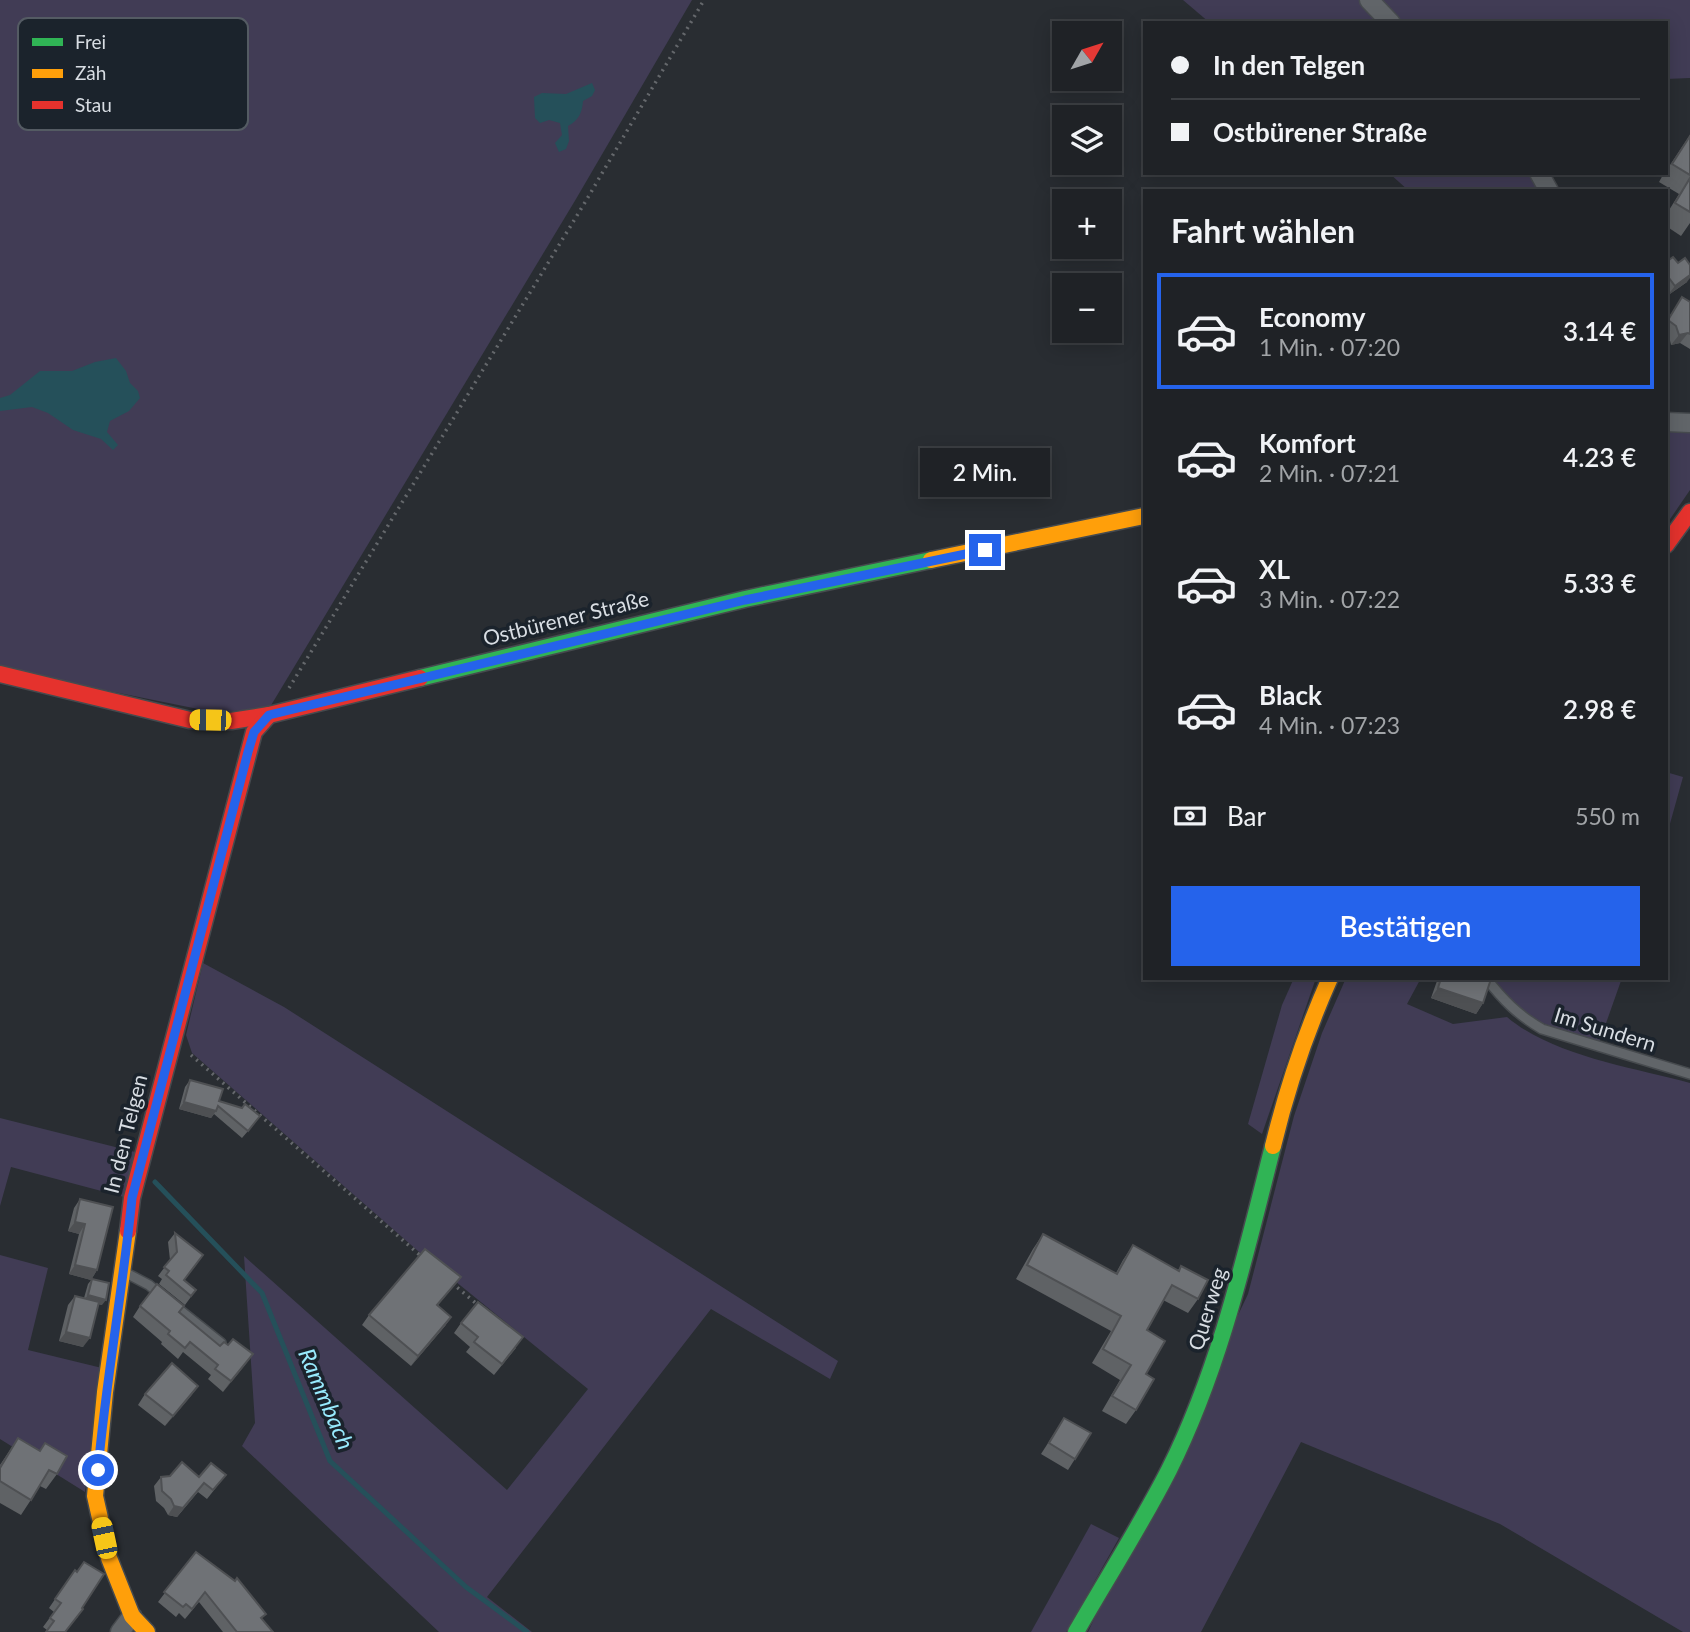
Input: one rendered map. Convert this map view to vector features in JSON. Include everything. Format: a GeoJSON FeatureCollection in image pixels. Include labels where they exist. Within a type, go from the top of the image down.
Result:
{"type":"FeatureCollection","features":[{"type":"Feature","properties":{"kind":"street"},"geometry":{"type":"LineString","coordinates":[[1369,0],[1389,21]]}},
{"type":"Feature","properties":{"kind":"street"},"geometry":{"type":"LineString","coordinates":[[1668,422],[1690,423]]}},
{"type":"Feature","properties":{"kind":"street"},"geometry":{"type":"LineString","coordinates":[[1668,542],[1690,512]]}},
{"type":"Feature","properties":{"kind":"street","name":"Ostbürener Straße"},"geometry":{"type":"LineString","coordinates":[[0,674],[190,720],[231,721],[269,715],[745,600],[1143,516]]}},
{"type":"Feature","properties":{"kind":"street","name":"In den Telgen"},"geometry":{"type":"LineString","coordinates":[[147,1632],[132,1616],[109,1558],[95,1496],[105,1392],[124,1272],[132,1198],[248,752],[254,732],[269,715]]}},
{"type":"Feature","properties":{"kind":"street","name":"Querweg"},"geometry":{"type":"LineString","coordinates":[[1076,1632],[1169,1470],[1200,1398],[1223,1338],[1281,1113],[1312,1019],[1329,980]]}},
{"type":"Feature","properties":{"kind":"street"},"geometry":{"type":"LineString","coordinates":[[120,1632],[132,1616]]}},
{"type":"Feature","properties":{"kind":"lane","name":"Im Sundern"},"geometry":{"type":"LineString","coordinates":[[1488,980],[1506,1004],[1542,1029],[1690,1074]]}},
{"type":"Feature","properties":{"kind":"lane"},"geometry":{"type":"LineString","coordinates":[[124,1272],[149,1285],[221,1343]]}},
{"type":"Feature","properties":{"kind":"path"},"geometry":{"type":"LineString","coordinates":[[269,715],[301,670],[704,0]]}},
{"type":"Feature","properties":{"kind":"path"},"geometry":{"type":"LineString","coordinates":[[173,1040],[424,1259]]}},
{"type":"Feature","properties":{"kind":"path"},"geometry":{"type":"LineString","coordinates":[[444,1276],[484,1309]]}},
{"type":"Feature","properties":{"kind":"shaded area"},"geometry":{"type":"Polygon","coordinates":[[[0,0],[692,0],[576,199],[270,707],[218,713],[0,669],[0,0]]]}},
{"type":"Feature","properties":{"kind":"shaded area"},"geometry":{"type":"Polygon","coordinates":[[[1183,0],[1363,0],[1383,21],[1208,21],[1183,0]]]}},
{"type":"Feature","properties":{"kind":"shaded area"},"geometry":{"type":"Polygon","coordinates":[[[1377,0],[1690,0],[1690,78],[1668,79],[1668,21],[1396,21],[1377,0]]]}},
{"type":"Feature","properties":{"kind":"shaded area"},"geometry":{"type":"Polygon","coordinates":[[[1391,175],[1532,175],[1541,189],[1407,189],[1391,175]]]}},
{"type":"Feature","properties":{"kind":"shaded area"},"geometry":{"type":"Polygon","coordinates":[[[1668,428],[1690,431],[1690,490],[1668,522],[1668,428]]]}},
{"type":"Feature","properties":{"kind":"shaded area"},"geometry":{"type":"Polygon","coordinates":[[[1668,773],[1683,777],[1668,831],[1668,773]]]}},
{"type":"Feature","properties":{"kind":"shaded area"},"geometry":{"type":"Polygon","coordinates":[[[203,963],[284,1007],[838,1361],[830,1379],[711,1309],[487,1597],[532,1632],[439,1632],[242,1446],[255,1423],[244,1256],[507,1490],[588,1389],[418,1251],[192,1053],[186,1035],[203,963]]]}},
{"type":"Feature","properties":{"kind":"shaded area"},"geometry":{"type":"Polygon","coordinates":[[[1293,980],[1315,980],[1262,1134],[1248,1124],[1282,1005],[1293,980]]]}},
{"type":"Feature","properties":{"kind":"shaded area"},"geometry":{"type":"Polygon","coordinates":[[[1345,980],[1420,980],[1407,1004],[1453,1024],[1507,1017],[1547,1042],[1570,1051],[1690,1083],[1690,1632],[1683,1632],[1500,1524],[1301,1442],[1201,1632],[1088,1632],[1248,1294],[1294,1116],[1322,1033],[1345,980]]]}},
{"type":"Feature","properties":{"kind":"shaded area"},"geometry":{"type":"Polygon","coordinates":[[[1494,980],[1621,980],[1599,1043],[1531,1019],[1515,1007],[1494,980]]]}},
{"type":"Feature","properties":{"kind":"shaded area"},"geometry":{"type":"Polygon","coordinates":[[[0,1118],[135,1152],[124,1197],[11,1167],[0,1206],[0,1118]]]}},
{"type":"Feature","properties":{"kind":"shaded area"},"geometry":{"type":"Polygon","coordinates":[[[0,1255],[48,1268],[28,1350],[102,1368],[85,1492],[0,1439],[0,1255]]]}},
{"type":"Feature","properties":{"kind":"shaded area"},"geometry":{"type":"Polygon","coordinates":[[[1091,1524],[1119,1538],[1066,1632],[1031,1632],[1091,1524]]]}},
{"type":"Feature","properties":{"kind":"water"},"geometry":{"type":"Polygon","coordinates":[[[592,83],[595,90],[592,96],[583,101],[577,119],[568,126],[569,141],[566,149],[559,152],[555,143],[562,135],[560,123],[549,120],[540,123],[535,118],[534,97],[542,93],[566,94],[592,83]]]}},
{"type":"Feature","properties":{"kind":"water"},"geometry":{"type":"Polygon","coordinates":[[[116,358],[140,398],[129,411],[110,421],[107,432],[118,445],[113,450],[101,439],[73,430],[48,413],[32,407],[0,411],[0,398],[10,395],[40,371],[72,371],[95,362],[116,358]]]}},
{"type":"Feature","properties":{"kind":"building"},"geometry":{"type":"Polygon","coordinates":[[[1690,136],[1690,175],[1672,164],[1690,136]]]}},
{"type":"Feature","properties":{"kind":"building"},"geometry":{"type":"Polygon","coordinates":[[[1690,178],[1690,212],[1675,203],[1690,178]]]}},
{"type":"Feature","properties":{"kind":"building"},"geometry":{"type":"Polygon","coordinates":[[[1673,257],[1678,263],[1685,258],[1690,265],[1690,275],[1675,286],[1668,277],[1668,261],[1673,257]]]}},
{"type":"Feature","properties":{"kind":"building"},"geometry":{"type":"Polygon","coordinates":[[[1682,297],[1690,302],[1690,334],[1679,335],[1676,326],[1668,320],[1682,297]]]}},
{"type":"Feature","properties":{"kind":"building"},"geometry":{"type":"Polygon","coordinates":[[[1440,980],[1491,980],[1483,1003],[1438,988],[1440,980]]]}},
{"type":"Feature","properties":{"kind":"building"},"geometry":{"type":"Polygon","coordinates":[[[190,1080],[223,1089],[219,1101],[242,1108],[245,1104],[260,1116],[248,1131],[218,1106],[216,1111],[184,1102],[190,1080]]]}},
{"type":"Feature","properties":{"kind":"building"},"geometry":{"type":"Polygon","coordinates":[[[80,1199],[113,1207],[97,1270],[75,1265],[85,1224],[75,1222],[80,1199]]]}},
{"type":"Feature","properties":{"kind":"building"},"geometry":{"type":"Polygon","coordinates":[[[175,1233],[203,1255],[184,1280],[196,1290],[191,1296],[166,1275],[169,1271],[164,1267],[177,1252],[175,1233]]]}},
{"type":"Feature","properties":{"kind":"building"},"geometry":{"type":"Polygon","coordinates":[[[1043,1234],[1117,1274],[1133,1245],[1179,1271],[1181,1266],[1208,1280],[1198,1299],[1172,1285],[1147,1330],[1165,1341],[1146,1374],[1154,1379],[1136,1410],[1112,1396],[1131,1365],[1103,1349],[1121,1316],[1027,1265],[1043,1234]]]}},
{"type":"Feature","properties":{"kind":"building"},"geometry":{"type":"Polygon","coordinates":[[[425,1249],[461,1277],[437,1305],[451,1317],[418,1356],[369,1315],[425,1249]]]}},
{"type":"Feature","properties":{"kind":"building"},"geometry":{"type":"Polygon","coordinates":[[[92,1279],[109,1283],[106,1300],[88,1295],[92,1279]]]}},
{"type":"Feature","properties":{"kind":"building"},"geometry":{"type":"Polygon","coordinates":[[[157,1284],[184,1306],[179,1312],[220,1346],[224,1342],[228,1345],[233,1339],[253,1354],[231,1381],[215,1369],[218,1365],[190,1342],[185,1348],[168,1334],[170,1331],[140,1306],[157,1284]]]}},
{"type":"Feature","properties":{"kind":"building"},"geometry":{"type":"Polygon","coordinates":[[[75,1296],[99,1302],[90,1338],[66,1332],[75,1296]]]}},
{"type":"Feature","properties":{"kind":"building"},"geometry":{"type":"Polygon","coordinates":[[[478,1302],[523,1337],[502,1364],[474,1342],[478,1337],[461,1323],[478,1302]]]}},
{"type":"Feature","properties":{"kind":"building"},"geometry":{"type":"Polygon","coordinates":[[[172,1363],[198,1386],[173,1416],[145,1394],[172,1363]]]}},
{"type":"Feature","properties":{"kind":"building"},"geometry":{"type":"Polygon","coordinates":[[[1064,1418],[1091,1433],[1075,1459],[1049,1443],[1064,1418]]]}},
{"type":"Feature","properties":{"kind":"building"},"geometry":{"type":"Polygon","coordinates":[[[18,1438],[40,1451],[45,1443],[67,1456],[57,1474],[49,1470],[31,1500],[0,1481],[0,1468],[18,1438]]]}},
{"type":"Feature","properties":{"kind":"building"},"geometry":{"type":"Polygon","coordinates":[[[182,1462],[199,1477],[211,1463],[226,1475],[213,1490],[204,1483],[183,1508],[174,1506],[162,1491],[161,1477],[170,1476],[182,1462]]]}},
{"type":"Feature","properties":{"kind":"building"},"geometry":{"type":"Polygon","coordinates":[[[196,1552],[235,1581],[237,1578],[266,1614],[261,1618],[273,1632],[237,1632],[205,1592],[192,1609],[186,1604],[183,1607],[164,1592],[196,1552]]]}},
{"type":"Feature","properties":{"kind":"building"},"geometry":{"type":"Polygon","coordinates":[[[84,1562],[104,1574],[83,1609],[65,1632],[46,1632],[54,1621],[50,1618],[61,1603],[55,1599],[75,1570],[77,1572],[84,1562]]]}},
{"type":"Feature","properties":{"kind":"waterway","name":"Rammbach"},"geometry":{"type":"LineString","coordinates":[[155,1182],[262,1293],[330,1461],[466,1587],[527,1632]]}},
{"type":"Feature","properties":{"kind":"traffic: fast"},"geometry":{"type":"LineString","coordinates":[[420,678],[745,599],[931,560]]}},
{"type":"Feature","properties":{"kind":"traffic: fast"},"geometry":{"type":"LineString","coordinates":[[1076,1632],[1169,1470],[1203,1392],[1230,1311],[1273,1146]]}},
{"type":"Feature","properties":{"kind":"traffic: slow"},"geometry":{"type":"LineString","coordinates":[[931,560],[1143,516]]}},
{"type":"Feature","properties":{"kind":"traffic: slow"},"geometry":{"type":"LineString","coordinates":[[1273,1146],[1298,1060],[1329,980]]}},
{"type":"Feature","properties":{"kind":"traffic: slow"},"geometry":{"type":"LineString","coordinates":[[128,1231],[105,1392],[95,1496],[109,1558],[132,1616],[147,1632]]}},
{"type":"Feature","properties":{"kind":"traffic: jam"},"geometry":{"type":"LineString","coordinates":[[1668,542],[1690,512]]}},
{"type":"Feature","properties":{"kind":"traffic: jam"},"geometry":{"type":"LineString","coordinates":[[0,674],[190,720],[231,721],[269,715],[420,678]]}},
{"type":"Feature","properties":{"kind":"traffic: jam"},"geometry":{"type":"LineString","coordinates":[[128,1231],[132,1198],[254,732],[269,715]]}},
{"type":"Feature","properties":{"kind":"route"},"geometry":{"type":"LineString","coordinates":[[98,1470],[105,1392],[124,1272],[132,1198],[248,752],[254,732],[269,715],[745,600],[985,550]]}}]}
